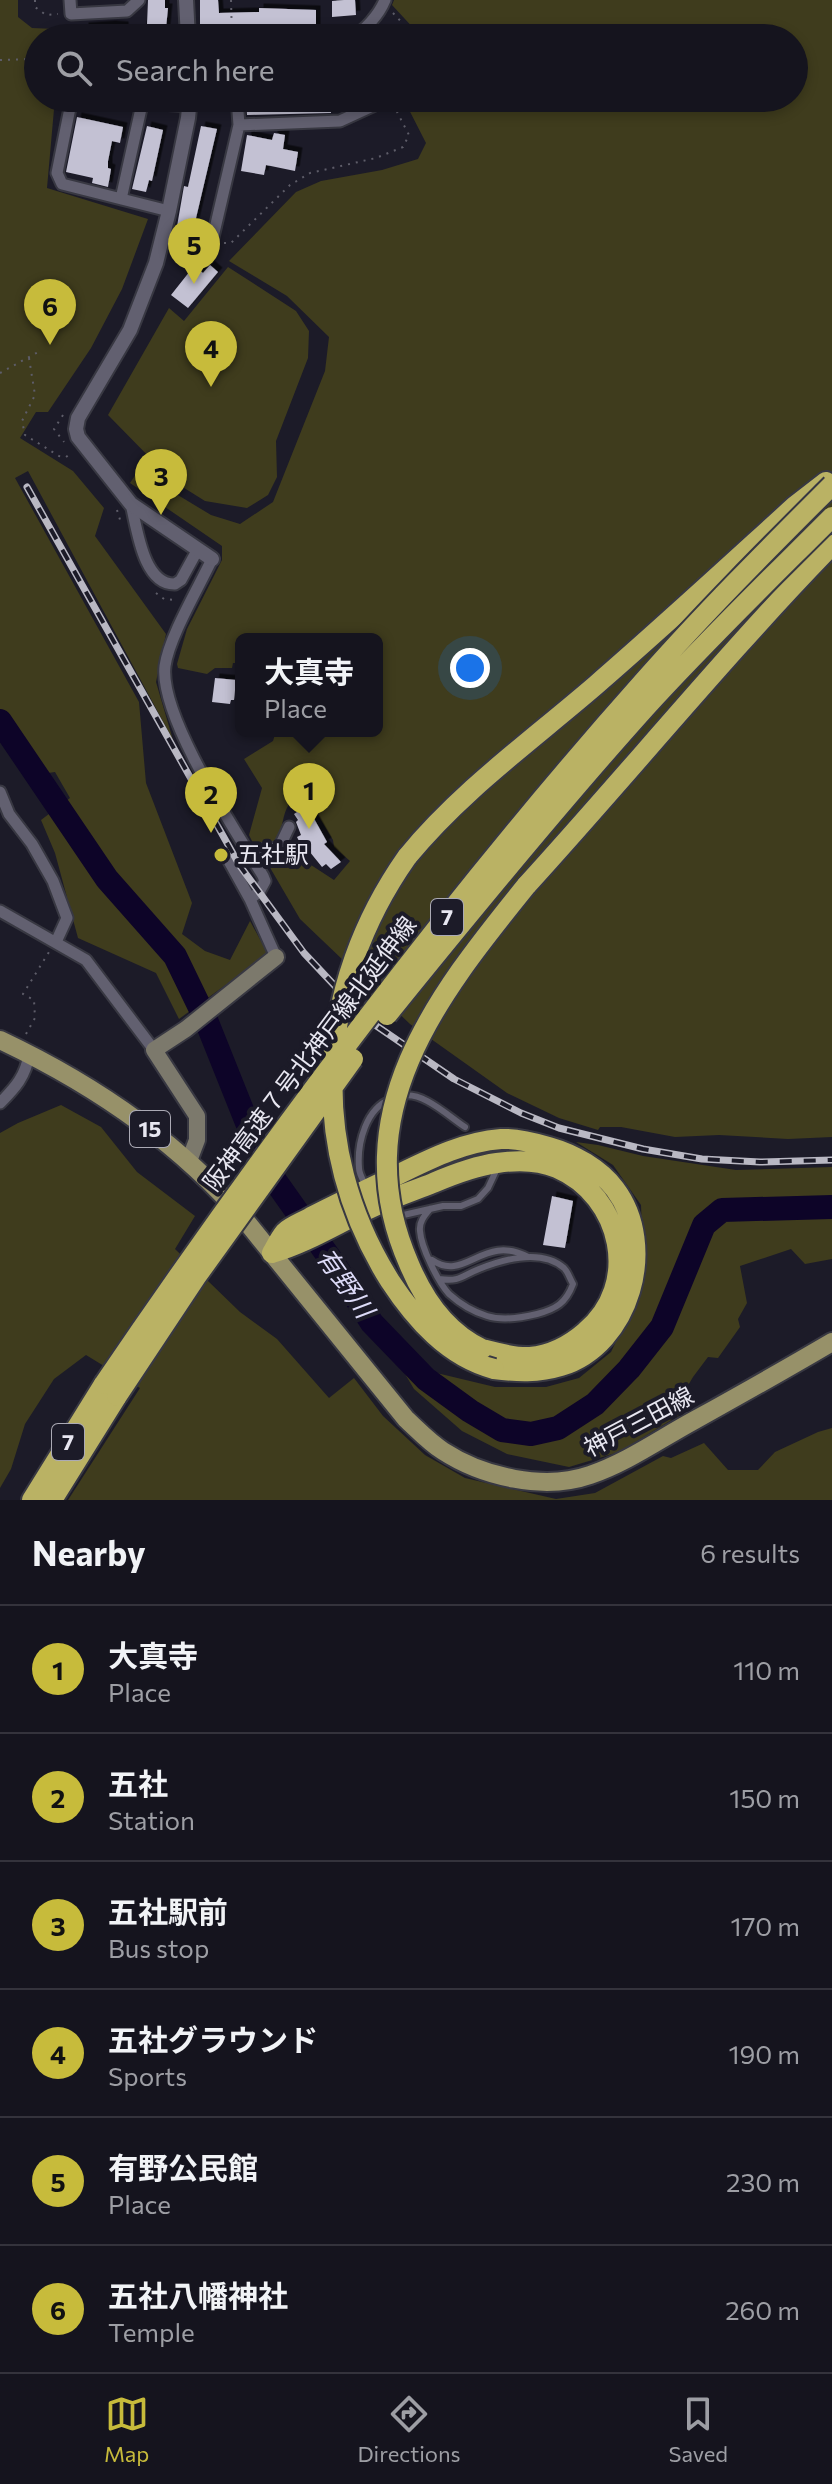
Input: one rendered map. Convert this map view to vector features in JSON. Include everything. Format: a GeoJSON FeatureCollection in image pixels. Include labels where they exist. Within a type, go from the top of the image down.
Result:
{"type":"FeatureCollection","features":[{"type":"Feature","properties":{"kind":"highway"},"geometry":{"type":"LineString","coordinates":[[272,1253],[290,1238],[346,1210],[370,1198],[477,1166],[519,1161],[547,1165],[587,1186],[607,1212],[626,1277],[621,1313],[609,1332],[586,1353],[562,1366],[521,1372],[481,1366],[457,1354],[428,1329],[386,1274],[360,1222],[348,1194],[333,1120],[331,1076],[340,1011],[364,931],[386,887],[435,823],[598,683],[795,506],[832,477]]}},
{"type":"Feature","properties":{"kind":"highway","name":"阪神高速７号北神戸線北延伸線"},"geometry":{"type":"LineString","coordinates":[[111,1390],[228,1206],[352,1038],[448,916],[644,681],[832,485]]}},
{"type":"Feature","properties":{"kind":"highway","name":"阪神高速７号北神戸線北延伸線"},"geometry":{"type":"LineString","coordinates":[[111,1390],[366,1041],[448,940],[646,707],[832,517]]}},
{"type":"Feature","properties":{"kind":"highway"},"geometry":{"type":"LineString","coordinates":[[626,1277],[598,1319],[576,1340],[548,1353],[532,1357],[501,1354],[482,1349],[459,1337],[425,1298],[402,1250],[388,1172],[393,1107],[406,1065],[424,1027],[480,943],[526,886],[764,615],[832,545]]}},
{"type":"Feature","properties":{"kind":"highway","name":"7"},"geometry":{"type":"LineString","coordinates":[[32,1500],[111,1390]]}},
{"type":"Feature","properties":{"kind":"highway","name":"7"},"geometry":{"type":"LineString","coordinates":[[52,1500],[111,1390]]}},
{"type":"Feature","properties":{"kind":"main road"},"geometry":{"type":"LineString","coordinates":[[189,1161],[197,1140],[197,1116],[154,1050],[186,1029],[276,957]]}},
{"type":"Feature","properties":{"kind":"main road","name":"神戸三田線"},"geometry":{"type":"LineString","coordinates":[[15,1047],[118,1107],[154,1131],[189,1161],[219,1189],[406,1419],[424,1437],[459,1459],[514,1478],[554,1481],[591,1475],[662,1439],[832,1342]]}},
{"type":"Feature","properties":{"kind":"street"},"geometry":{"type":"LineString","coordinates":[[70,0],[71,14],[127,11],[139,0]]}},
{"type":"Feature","properties":{"kind":"street"},"geometry":{"type":"LineString","coordinates":[[186,0],[187,24]]}},
{"type":"Feature","properties":{"kind":"street"},"geometry":{"type":"LineString","coordinates":[[368,24],[384,2]]}},
{"type":"Feature","properties":{"kind":"street"},"geometry":{"type":"LineString","coordinates":[[69,112],[57,173],[62,184],[169,211]]}},
{"type":"Feature","properties":{"kind":"street"},"geometry":{"type":"LineString","coordinates":[[121,199],[140,112]]}},
{"type":"Feature","properties":{"kind":"street"},"geometry":{"type":"LineString","coordinates":[[188,112],[164,237],[143,299],[130,330],[76,423],[78,437],[131,504],[212,559],[169,652],[165,683],[170,707],[189,746],[265,881],[259,892],[250,899]]}},
{"type":"Feature","properties":{"kind":"street"},"geometry":{"type":"LineString","coordinates":[[210,247],[239,125],[238,112]]}},
{"type":"Feature","properties":{"kind":"street"},"geometry":{"type":"LineString","coordinates":[[239,125],[340,121],[363,112]]}},
{"type":"Feature","properties":{"kind":"street"},"geometry":{"type":"LineString","coordinates":[[131,504],[143,555],[162,582],[175,584],[181,580],[198,549]]}},
{"type":"Feature","properties":{"kind":"street"},"geometry":{"type":"LineString","coordinates":[[0,792],[5,818],[32,844],[62,903],[67,918],[56,942]]}},
{"type":"Feature","properties":{"kind":"street"},"geometry":{"type":"LineString","coordinates":[[247,851],[279,848],[289,827]]}},
{"type":"Feature","properties":{"kind":"street"},"geometry":{"type":"LineString","coordinates":[[229,861],[276,957]]}},
{"type":"Feature","properties":{"kind":"street"},"geometry":{"type":"LineString","coordinates":[[0,911],[86,960],[154,1050]]}},
{"type":"Feature","properties":{"kind":"street"},"geometry":{"type":"LineString","coordinates":[[0,1103],[19,1084],[28,1064],[15,1047]]}},
{"type":"Feature","properties":{"kind":"lane"},"geometry":{"type":"LineString","coordinates":[[465,1127],[420,1097],[407,1094],[385,1101],[370,1116],[361,1141],[359,1170],[379,1219],[416,1214],[443,1206],[461,1206],[478,1199],[495,1173]]}},
{"type":"Feature","properties":{"kind":"lane"},"geometry":{"type":"LineString","coordinates":[[429,1257],[440,1266],[455,1267],[494,1249],[514,1249],[565,1269],[573,1284],[567,1299],[551,1310],[509,1319],[488,1316],[468,1308],[449,1293],[429,1257],[420,1230],[423,1218],[430,1209]]}},
{"type":"Feature","properties":{"kind":"lane"},"geometry":{"type":"LineString","coordinates":[[439,1279],[460,1280],[476,1270],[528,1257]]}},
{"type":"Feature","properties":{"kind":"path"},"geometry":{"type":"LineString","coordinates":[[35,0],[35,7],[46,15],[71,14],[71,24]]}},
{"type":"Feature","properties":{"kind":"path"},"geometry":{"type":"LineString","coordinates":[[231,0],[232,24]]}},
{"type":"Feature","properties":{"kind":"path"},"geometry":{"type":"LineString","coordinates":[[384,2],[404,24]]}},
{"type":"Feature","properties":{"kind":"path"},"geometry":{"type":"LineString","coordinates":[[0,60],[24,59]]}},
{"type":"Feature","properties":{"kind":"path"},"geometry":{"type":"LineString","coordinates":[[164,237],[210,247],[231,243],[290,185],[310,173],[376,158],[403,147],[409,135],[398,112]]}},
{"type":"Feature","properties":{"kind":"path"},"geometry":{"type":"LineString","coordinates":[[0,373],[40,351]]}},
{"type":"Feature","properties":{"kind":"path"},"geometry":{"type":"LineString","coordinates":[[29,358],[35,395],[22,421],[25,435],[59,456],[66,457],[72,453]]}},
{"type":"Feature","properties":{"kind":"path"},"geometry":{"type":"LineString","coordinates":[[15,1047],[35,1018],[34,1000],[23,994],[56,942]]}},
{"type":"Feature","properties":{"kind":"shaded area"},"geometry":{"type":"Polygon","coordinates":[[[0,0],[18,0],[18,17],[27,24],[24,24],[24,112],[54,112],[47,188],[148,219],[122,289],[91,348],[48,412],[36,412],[20,438],[73,471],[104,508],[95,536],[166,634],[156,682],[173,740],[28,471],[15,478],[139,702],[146,783],[192,903],[182,934],[205,951],[230,960],[250,921],[268,954],[179,1019],[156,973],[78,938],[55,853],[41,820],[70,798],[55,772],[27,776],[0,741],[0,0]]]}},
{"type":"Feature","properties":{"kind":"shaded area"},"geometry":{"type":"Polygon","coordinates":[[[394,0],[832,0],[832,1137],[675,1137],[621,1127],[600,1127],[598,1130],[559,1118],[507,1093],[410,1024],[300,919],[265,859],[280,854],[290,842],[311,865],[334,880],[350,861],[334,847],[333,840],[304,792],[287,808],[276,842],[254,845],[249,835],[262,788],[244,759],[273,741],[274,737],[383,737],[383,633],[235,633],[235,663],[232,668],[215,668],[207,674],[178,668],[187,629],[222,560],[222,546],[130,483],[138,471],[211,515],[240,524],[273,502],[325,371],[329,337],[287,296],[229,261],[296,192],[321,181],[382,170],[418,159],[426,143],[410,112],[808,112],[808,24],[410,24],[392,5],[394,0]]]}},
{"type":"Feature","properties":{"kind":"shaded area"},"geometry":{"type":"Polygon","coordinates":[[[228,267],[296,311],[309,331],[308,358],[276,441],[277,477],[268,495],[247,508],[205,501],[157,471],[159,467],[108,415],[169,308],[184,321],[228,267]]]}},
{"type":"Feature","properties":{"kind":"shaded area"},"geometry":{"type":"Polygon","coordinates":[[[61,1105],[101,1127],[137,1172],[195,1216],[175,1249],[240,1312],[277,1339],[329,1398],[354,1378],[383,1416],[425,1455],[465,1478],[556,1499],[595,1493],[663,1456],[671,1458],[704,1443],[728,1470],[758,1470],[775,1452],[832,1428],[832,1500],[68,1500],[140,1388],[86,1355],[54,1379],[25,1424],[11,1469],[0,1488],[0,1133],[61,1105]]]}},
{"type":"Feature","properties":{"kind":"shaded area"},"geometry":{"type":"Polygon","coordinates":[[[576,1142],[736,1170],[832,1167],[832,1259],[805,1264],[791,1249],[740,1266],[747,1303],[738,1319],[740,1327],[718,1358],[708,1357],[693,1377],[677,1404],[683,1413],[619,1452],[569,1467],[507,1454],[462,1431],[414,1389],[399,1364],[495,1387],[546,1387],[579,1378],[611,1352],[644,1283],[641,1205],[613,1165],[576,1142]]]}},
{"type":"Feature","properties":{"kind":"building"},"geometry":{"type":"Polygon","coordinates":[[[148,0],[165,0],[165,8],[168,8],[166,24],[147,24],[148,0]]]}},
{"type":"Feature","properties":{"kind":"building"},"geometry":{"type":"Polygon","coordinates":[[[200,0],[218,0],[219,13],[259,12],[259,8],[316,10],[316,24],[200,24],[200,0]]]}},
{"type":"Feature","properties":{"kind":"building"},"geometry":{"type":"Polygon","coordinates":[[[355,0],[356,15],[332,17],[332,1],[355,0]]]}},
{"type":"Feature","properties":{"kind":"building"},"geometry":{"type":"Polygon","coordinates":[[[247,112],[331,112],[331,113],[247,115],[247,112]]]}},
{"type":"Feature","properties":{"kind":"building"},"geometry":{"type":"Polygon","coordinates":[[[77,117],[123,127],[120,143],[112,141],[108,187],[92,183],[93,178],[66,172],[77,117]]]}},
{"type":"Feature","properties":{"kind":"building"},"geometry":{"type":"Polygon","coordinates":[[[147,126],[163,130],[152,181],[149,180],[146,192],[132,189],[147,126]]]}},
{"type":"Feature","properties":{"kind":"building"},"geometry":{"type":"Polygon","coordinates":[[[201,126],[217,129],[192,235],[176,232],[184,186],[188,187],[201,126]]]}},
{"type":"Feature","properties":{"kind":"building"},"geometry":{"type":"Polygon","coordinates":[[[274,133],[285,135],[283,149],[298,152],[295,171],[266,165],[264,175],[241,171],[247,135],[272,140],[274,133]]]}},
{"type":"Feature","properties":{"kind":"building"},"geometry":{"type":"Polygon","coordinates":[[[210,265],[218,272],[188,308],[171,295],[194,266],[203,273],[210,265]]]}},
{"type":"Feature","properties":{"kind":"building"},"geometry":{"type":"Polygon","coordinates":[[[215,678],[235,680],[234,700],[230,704],[212,702],[215,678]]]}},
{"type":"Feature","properties":{"kind":"building"},"geometry":{"type":"Polygon","coordinates":[[[302,797],[327,842],[324,844],[341,862],[331,869],[326,864],[322,867],[305,846],[302,847],[297,837],[301,835],[294,814],[297,812],[292,804],[302,797]]]}},
{"type":"Feature","properties":{"kind":"building"},"geometry":{"type":"Polygon","coordinates":[[[552,1196],[573,1201],[565,1248],[543,1245],[552,1196]]]}},
{"type":"Feature","properties":{"kind":"waterway","name":"有野川"},"geometry":{"type":"LineString","coordinates":[[0,721],[107,879],[175,956],[206,1020],[264,1165],[372,1323],[426,1379],[502,1430],[531,1434],[558,1428],[595,1404],[629,1369],[662,1327],[704,1225],[722,1210],[832,1207]]}},
{"type":"Feature","properties":{"kind":"railway"},"geometry":{"type":"LineString","coordinates":[[27,487],[240,866],[304,953],[365,1018],[454,1079],[521,1113],[559,1128],[643,1149],[702,1159],[760,1162],[832,1160]]}},
{"type":"Feature","properties":{"kind":"place","name":"有野公民館"},"geometry":{"type":"Point","coordinates":[194,284]}},
{"type":"Feature","properties":{"kind":"place","name":"五社八幡神社"},"geometry":{"type":"Point","coordinates":[50,345]}},
{"type":"Feature","properties":{"kind":"place","name":"五社グラウンド"},"geometry":{"type":"Point","coordinates":[211,387]}},
{"type":"Feature","properties":{"kind":"place","name":"五社駅前"},"geometry":{"type":"Point","coordinates":[161,515]}},
{"type":"Feature","properties":{"kind":"place","name":"大真寺"},"geometry":{"type":"Point","coordinates":[309,829]}},
{"type":"Feature","properties":{"kind":"place","name":"五社"},"geometry":{"type":"Point","coordinates":[211,833]}},
{"type":"Feature","properties":{"kind":"place","name":"五社駅"},"geometry":{"type":"Point","coordinates":[221,855]}}]}
